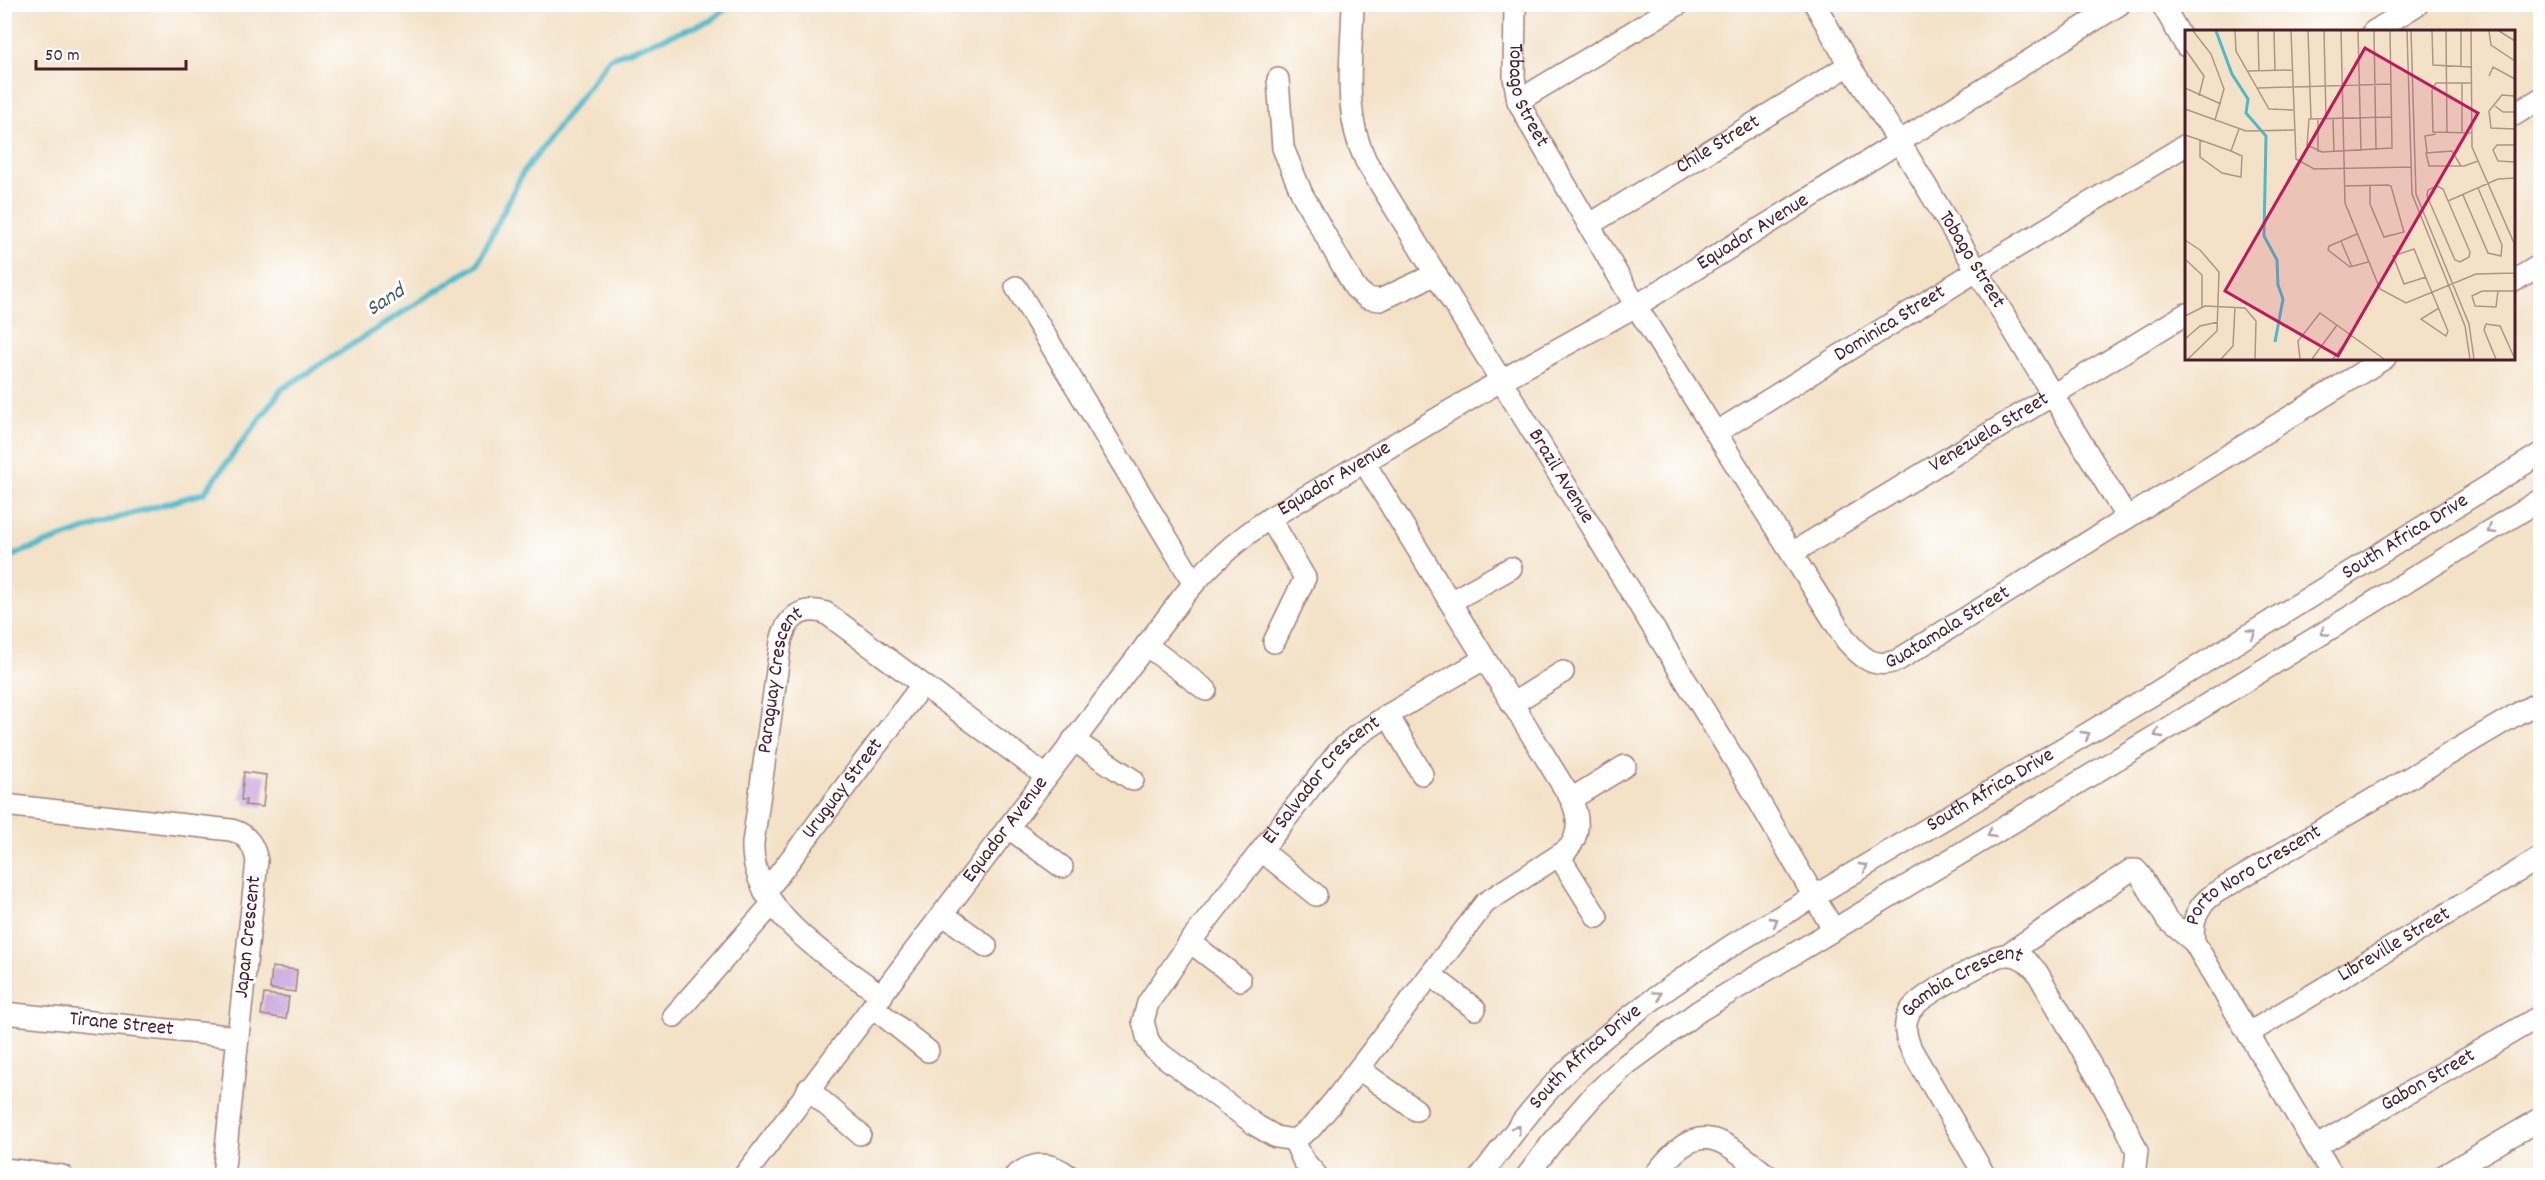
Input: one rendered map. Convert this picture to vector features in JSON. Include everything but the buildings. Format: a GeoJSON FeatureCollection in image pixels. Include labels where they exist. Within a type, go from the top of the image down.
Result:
{"type":"FeatureCollection","features":[{"type":"Feature","properties":{"kind":"street","name":"Brazil Avenue"},"geometry":{"type":"LineString","coordinates":[[1353,4],[1351,111],[1355,135],[1374,174],[1742,772],[1833,929]]}},
{"type":"Feature","properties":{"kind":"street","name":"Tobago Street"},"geometry":{"type":"LineString","coordinates":[[1515,4],[1514,77],[1518,100],[1636,306]]}},
{"type":"Feature","properties":{"kind":"street"},"geometry":{"type":"LineString","coordinates":[[1518,100],[1679,4]]}},
{"type":"Feature","properties":{"kind":"street","name":"Equador Avenue"},"geometry":{"type":"LineString","coordinates":[[744,1176],[808,1089],[878,1002],[1146,645],[1194,583],[1233,543],[1502,380],[1636,306],[2120,4]]}},
{"type":"Feature","properties":{"kind":"street"},"geometry":{"type":"LineString","coordinates":[[2162,4],[2185,43]]}},
{"type":"Feature","properties":{"kind":"street"},"geometry":{"type":"LineString","coordinates":[[2376,30],[2418,4]]}},
{"type":"Feature","properties":{"kind":"street","name":"Tobago Street"},"geometry":{"type":"LineString","coordinates":[[1822,7],[1849,65],[1978,270],[2127,518]]}},
{"type":"Feature","properties":{"kind":"street","name":"Chile Street"},"geometry":{"type":"LineString","coordinates":[[1589,225],[1849,65]]}},
{"type":"Feature","properties":{"kind":"street"},"geometry":{"type":"LineString","coordinates":[[1278,79],[1283,148],[1302,194],[1355,288],[1367,298],[1380,300],[1436,274]]}},
{"type":"Feature","properties":{"kind":"street"},"geometry":{"type":"LineString","coordinates":[[2515,115],[2541,99]]}},
{"type":"Feature","properties":{"kind":"street","name":"Dominica Street"},"geometry":{"type":"LineString","coordinates":[[1717,432],[1978,270],[2185,146]]}},
{"type":"Feature","properties":{"kind":"street"},"geometry":{"type":"LineString","coordinates":[[2515,280],[2541,265]]}},
{"type":"Feature","properties":{"kind":"street"},"geometry":{"type":"LineString","coordinates":[[1016,287],[1194,583]]}},
{"type":"Feature","properties":{"kind":"street","name":"Guatamala Street"},"geometry":{"type":"LineString","coordinates":[[1636,306],[1846,640],[1869,662],[1881,664],[1898,660],[2379,360]]}},
{"type":"Feature","properties":{"kind":"street","name":"Venezuela Street"},"geometry":{"type":"LineString","coordinates":[[1792,553],[2051,394],[2185,315]]}},
{"type":"Feature","properties":{"kind":"street","name":"South Africa Drive"},"geometry":{"type":"LineString","coordinates":[[1481,1176],[1540,1100],[1611,1031],[1676,982],[1734,944],[2152,695],[2541,454]]}},
{"type":"Feature","properties":{"kind":"street"},"geometry":{"type":"LineString","coordinates":[[1317,1176],[1303,1160],[1294,1140],[1305,1134],[1321,1118],[1485,903],[1559,856],[1572,845],[1576,834],[1576,814],[1570,798],[1364,462]]}},
{"type":"Feature","properties":{"kind":"street","name":"South Africa Drive"},"geometry":{"type":"LineString","coordinates":[[1527,1176],[1579,1111],[1627,1064],[1698,1011],[2164,731],[2541,500]]}},
{"type":"Feature","properties":{"kind":"street"},"geometry":{"type":"LineString","coordinates":[[1270,519],[1305,578],[1274,642]]}},
{"type":"Feature","properties":{"kind":"street"},"geometry":{"type":"LineString","coordinates":[[1449,602],[1511,568]]}},
{"type":"Feature","properties":{"kind":"street","name":"Paraguay Crescent"},"geometry":{"type":"LineString","coordinates":[[928,1051],[878,1002],[795,930],[769,898],[753,861],[753,843],[781,642],[787,624],[801,612],[811,610],[826,613],[1046,776]]}},
{"type":"Feature","properties":{"kind":"street"},"geometry":{"type":"LineString","coordinates":[[1146,645],[1206,690]]}},
{"type":"Feature","properties":{"kind":"street","name":"El Salvador Crescent"},"geometry":{"type":"LineString","coordinates":[[1294,1140],[1276,1137],[1257,1126],[1161,1056],[1148,1040],[1143,1021],[1148,1003],[1190,942],[1338,752],[1355,737],[1388,715],[1484,659]]}},
{"type":"Feature","properties":{"kind":"street"},"geometry":{"type":"LineString","coordinates":[[1512,704],[1563,672]]}},
{"type":"Feature","properties":{"kind":"street","name":"Uruguay Street"},"geometry":{"type":"LineString","coordinates":[[674,1016],[769,898],[922,685]]}},
{"type":"Feature","properties":{"kind":"street","name":"Porto Noro Crescent"},"geometry":{"type":"LineString","coordinates":[[2333,1176],[2194,942],[2192,930],[2196,915],[2203,902],[2215,893],[2541,702]]}},
{"type":"Feature","properties":{"kind":"street","name":"El Salvador Crescent"},"geometry":{"type":"LineString","coordinates":[[1388,715],[1422,774]]}},
{"type":"Feature","properties":{"kind":"street"},"geometry":{"type":"LineString","coordinates":[[1073,740],[1133,780]]}},
{"type":"Feature","properties":{"kind":"street"},"geometry":{"type":"LineString","coordinates":[[1570,798],[1625,766]]}},
{"type":"Feature","properties":{"kind":"street","name":"Japan Crescent"},"geometry":{"type":"LineString","coordinates":[[4,805],[231,830],[247,838],[256,854],[257,861],[223,1176]]}},
{"type":"Feature","properties":{"kind":"street"},"geometry":{"type":"LineString","coordinates":[[1009,828],[1062,867]]}},
{"type":"Feature","properties":{"kind":"street","name":"El Salvador Crescent"},"geometry":{"type":"LineString","coordinates":[[1262,851],[1316,895]]}},
{"type":"Feature","properties":{"kind":"street"},"geometry":{"type":"LineString","coordinates":[[1559,856],[1596,917]]}},
{"type":"Feature","properties":{"kind":"street","name":"Libreville Street"},"geometry":{"type":"LineString","coordinates":[[2249,1033],[2541,858]]}},
{"type":"Feature","properties":{"kind":"street"},"geometry":{"type":"LineString","coordinates":[[2008,954],[2131,870],[2136,870],[2166,920],[2194,942]]}},
{"type":"Feature","properties":{"kind":"street"},"geometry":{"type":"LineString","coordinates":[[943,914],[986,946]]}},
{"type":"Feature","properties":{"kind":"street"},"geometry":{"type":"LineString","coordinates":[[1190,942],[1240,980]]}},
{"type":"Feature","properties":{"kind":"street","name":"Gambia Crescent"},"geometry":{"type":"LineString","coordinates":[[1985,1176],[1911,1049],[1906,1037],[1906,1021],[1912,1007],[1923,998],[1996,957],[2008,954],[2024,959],[2037,972],[2125,1125],[2137,1151],[2134,1176]]}},
{"type":"Feature","properties":{"kind":"street"},"geometry":{"type":"LineString","coordinates":[[1431,975],[1475,1009]]}},
{"type":"Feature","properties":{"kind":"street","name":"Tirane Street"},"geometry":{"type":"LineString","coordinates":[[4,1013],[238,1037]]}},
{"type":"Feature","properties":{"kind":"street","name":"Gabon Street"},"geometry":{"type":"LineString","coordinates":[[2317,1146],[2541,1016]]}},
{"type":"Feature","properties":{"kind":"street"},"geometry":{"type":"LineString","coordinates":[[1359,1069],[1416,1110]]}},
{"type":"Feature","properties":{"kind":"street"},"geometry":{"type":"LineString","coordinates":[[808,1089],[860,1134]]}},
{"type":"Feature","properties":{"kind":"street"},"geometry":{"type":"LineString","coordinates":[[2443,1176],[2541,1119]]}},
{"type":"Feature","properties":{"kind":"street"},"geometry":{"type":"LineString","coordinates":[[1654,1176],[1675,1150],[1689,1141],[1712,1138],[1724,1142],[1768,1176]]}},
{"type":"Feature","properties":{"kind":"street"},"geometry":{"type":"LineString","coordinates":[[1015,1176],[1028,1167],[1043,1164],[1059,1168],[1069,1176]]}},
{"type":"Feature","properties":{"kind":"street"},"geometry":{"type":"LineString","coordinates":[[4,1169],[62,1176]]}},
{"type":"Feature","properties":{"kind":"waterway","name":"Sand"},"geometry":{"type":"LineString","coordinates":[[4,561],[18,553],[123,516],[204,493],[282,389],[477,265],[522,174],[610,58],[710,21],[732,4]]}}]}
